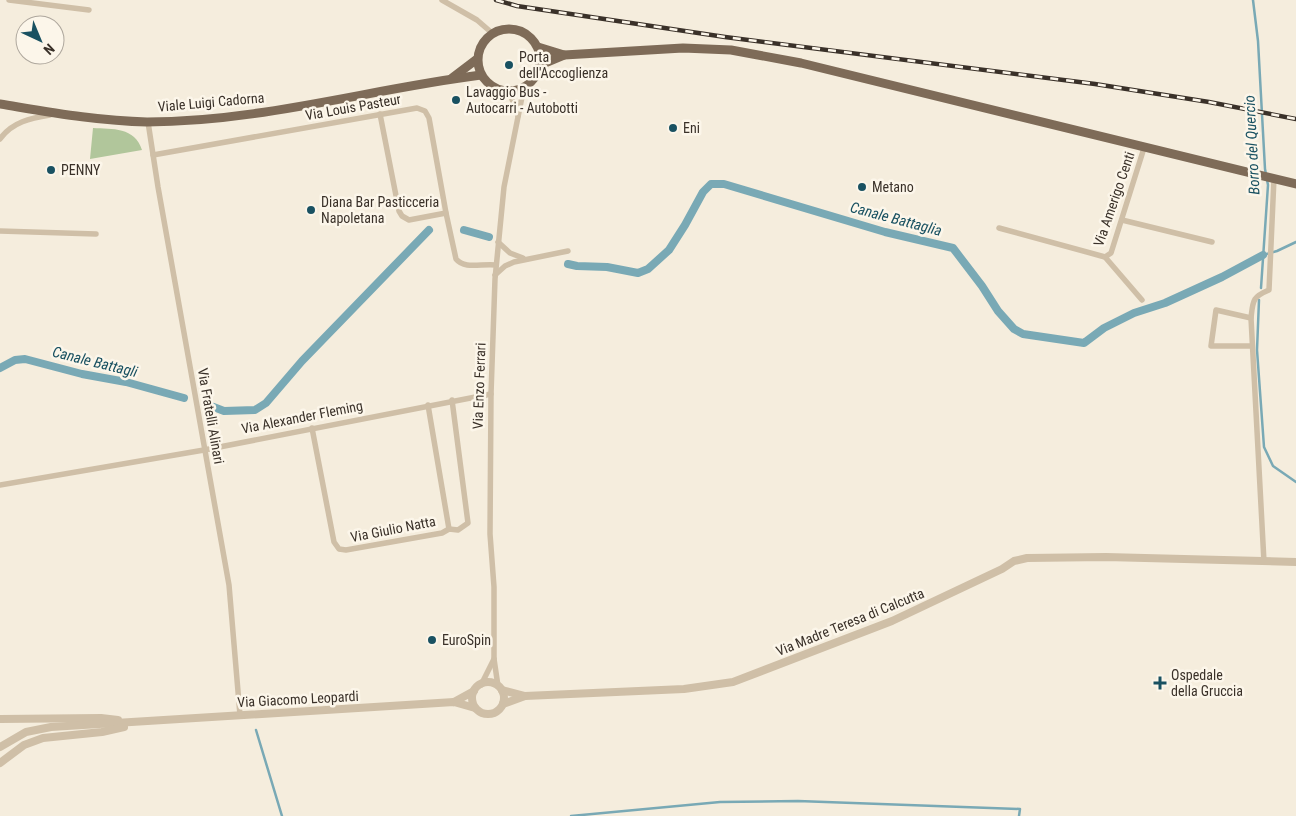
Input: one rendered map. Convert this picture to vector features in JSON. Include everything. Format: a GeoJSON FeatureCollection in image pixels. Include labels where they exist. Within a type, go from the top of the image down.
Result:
{"type":"FeatureCollection","features":[{"type":"Feature","properties":{"kind":"main road"},"geometry":{"type":"LineString","coordinates":[[513,28],[524,32],[532,38],[538,47],[540,65],[537,74],[524,87],[509,91],[493,87],[481,75],[478,58],[480,48],[492,33],[502,29],[513,28]]}},
{"type":"Feature","properties":{"kind":"main road"},"geometry":{"type":"LineString","coordinates":[[538,47],[564,55]]}},
{"type":"Feature","properties":{"kind":"main road"},"geometry":{"type":"LineString","coordinates":[[540,65],[564,55],[683,48],[731,50],[801,64],[1296,184]]}},
{"type":"Feature","properties":{"kind":"main road","name":"Viale Luigi Cadorna"},"geometry":{"type":"LineString","coordinates":[[452,78],[478,58]]}},
{"type":"Feature","properties":{"kind":"main road","name":"Viale Luigi Cadorna"},"geometry":{"type":"LineString","coordinates":[[0,104],[57,114],[107,120],[148,122],[234,116],[452,78],[481,75]]}},
{"type":"Feature","properties":{"kind":"street"},"geometry":{"type":"LineString","coordinates":[[8,0],[88,10]]}},
{"type":"Feature","properties":{"kind":"street"},"geometry":{"type":"LineString","coordinates":[[442,0],[477,20],[492,33]]}},
{"type":"Feature","properties":{"kind":"street","name":"Via Enzo Ferrari"},"geometry":{"type":"LineString","coordinates":[[500,688],[494,659],[494,588],[490,534],[491,394],[495,275],[504,188],[524,87]]}},
{"type":"Feature","properties":{"kind":"street"},"geometry":{"type":"LineString","coordinates":[[509,91],[518,116]]}},
{"type":"Feature","properties":{"kind":"street","name":"Via Louis Pasteur"},"geometry":{"type":"LineString","coordinates":[[153,155],[417,108],[425,111],[429,118],[454,254],[460,264],[468,266],[496,265]]}},
{"type":"Feature","properties":{"kind":"street"},"geometry":{"type":"LineString","coordinates":[[0,139],[9,129],[27,119],[57,114]]}},
{"type":"Feature","properties":{"kind":"street"},"geometry":{"type":"LineString","coordinates":[[380,114],[399,212],[409,220],[446,213]]}},
{"type":"Feature","properties":{"kind":"street","name":"Via Fratelli Alinari"},"geometry":{"type":"LineString","coordinates":[[148,122],[229,585],[240,715]]}},
{"type":"Feature","properties":{"kind":"street","name":"Via Amerigo Centi"},"geometry":{"type":"LineString","coordinates":[[1106,257],[1110,253],[1122,220],[1144,148]]}},
{"type":"Feature","properties":{"kind":"street"},"geometry":{"type":"LineString","coordinates":[[1264,562],[1250,318],[1252,302],[1258,294],[1269,290],[1274,178]]}},
{"type":"Feature","properties":{"kind":"street"},"geometry":{"type":"LineString","coordinates":[[1122,220],[1212,242]]}},
{"type":"Feature","properties":{"kind":"street"},"geometry":{"type":"LineString","coordinates":[[999,228],[1106,257],[1142,300]]}},
{"type":"Feature","properties":{"kind":"street"},"geometry":{"type":"LineString","coordinates":[[0,231],[96,234]]}},
{"type":"Feature","properties":{"kind":"street"},"geometry":{"type":"LineString","coordinates":[[498,242],[510,253],[525,258]]}},
{"type":"Feature","properties":{"kind":"street"},"geometry":{"type":"LineString","coordinates":[[495,275],[504,266],[525,258],[568,251]]}},
{"type":"Feature","properties":{"kind":"street"},"geometry":{"type":"LineString","coordinates":[[1250,318],[1216,310],[1211,346],[1251,346]]}},
{"type":"Feature","properties":{"kind":"street","name":"Via Alexander Fleming"},"geometry":{"type":"LineString","coordinates":[[0,485],[204,450],[452,400],[491,394]]}},
{"type":"Feature","properties":{"kind":"street"},"geometry":{"type":"LineString","coordinates":[[449,529],[458,530],[468,523],[452,400]]}},
{"type":"Feature","properties":{"kind":"street","name":"Via Giulio Natta"},"geometry":{"type":"LineString","coordinates":[[312,428],[334,542],[339,550],[442,533],[449,529],[428,405]]}},
{"type":"Feature","properties":{"kind":"street","name":"Via Madre Teresa di Calcutta"},"geometry":{"type":"LineString","coordinates":[[733,682],[892,621],[1002,569],[1014,561],[1027,558],[1106,557],[1296,562]]}},
{"type":"Feature","properties":{"kind":"street"},"geometry":{"type":"LineString","coordinates":[[481,684],[494,659]]}},
{"type":"Feature","properties":{"kind":"street","name":"Via Giacomo Leopardi"},"geometry":{"type":"LineString","coordinates":[[0,747],[26,732],[51,727],[454,702],[488,714],[497,712],[503,704],[525,696],[684,689],[733,682]]}},
{"type":"Feature","properties":{"kind":"street","name":"Via Giacomo Leopardi"},"geometry":{"type":"LineString","coordinates":[[454,702],[474,691],[481,684],[489,683],[525,696]]}},
{"type":"Feature","properties":{"kind":"street"},"geometry":{"type":"LineString","coordinates":[[500,688],[504,700],[503,704]]}},
{"type":"Feature","properties":{"kind":"street"},"geometry":{"type":"LineString","coordinates":[[474,691],[472,700],[475,708]]}},
{"type":"Feature","properties":{"kind":"street","name":"Via Giacomo Leopardi"},"geometry":{"type":"LineString","coordinates":[[0,719],[101,718],[142,722]]}},
{"type":"Feature","properties":{"kind":"street","name":"Via Giacomo Leopardi"},"geometry":{"type":"LineString","coordinates":[[0,763],[24,745],[43,738],[102,732],[142,722]]}},
{"type":"Feature","properties":{"kind":"green space"},"geometry":{"type":"Polygon","coordinates":[[[93,128],[115,129],[128,133],[139,142],[142,150],[90,159],[93,128]]]}},
{"type":"Feature","properties":{"kind":"waterway","name":"Borro del Quercio"},"geometry":{"type":"LineString","coordinates":[[1253,0],[1258,41],[1265,169],[1268,185],[1261,288]]}},
{"type":"Feature","properties":{"kind":"waterway","name":"Canale Battaglia"},"geometry":{"type":"LineString","coordinates":[[568,264],[607,267],[638,273],[648,269],[669,250],[703,192],[711,184],[724,184],[885,232],[953,248],[982,286],[998,311],[1014,329],[1023,334],[1084,343],[1104,328],[1134,313],[1165,303],[1222,277],[1263,255]]}},
{"type":"Feature","properties":{"kind":"waterway"},"geometry":{"type":"LineString","coordinates":[[211,406],[224,411],[255,410],[266,403],[302,361],[429,230]]}},
{"type":"Feature","properties":{"kind":"waterway","name":"Canale Battaglia"},"geometry":{"type":"LineString","coordinates":[[464,230],[489,237]]}},
{"type":"Feature","properties":{"kind":"waterway"},"geometry":{"type":"LineString","coordinates":[[1263,255],[1296,242]]}},
{"type":"Feature","properties":{"kind":"waterway","name":"Borro del Quercio"},"geometry":{"type":"LineString","coordinates":[[1259,300],[1257,350],[1264,447],[1273,466],[1296,482]]}},
{"type":"Feature","properties":{"kind":"waterway","name":"Canale Battagli"},"geometry":{"type":"LineString","coordinates":[[0,368],[15,360],[25,359],[82,374],[126,382],[184,398]]}},
{"type":"Feature","properties":{"kind":"waterway"},"geometry":{"type":"LineString","coordinates":[[256,730],[282,816]]}},
{"type":"Feature","properties":{"kind":"waterway"},"geometry":{"type":"LineString","coordinates":[[571,816],[720,802],[798,801],[1020,809],[1019,816]]}},
{"type":"Feature","properties":{"kind":"railway"},"geometry":{"type":"LineString","coordinates":[[496,0],[517,6],[725,37],[1095,84],[1209,102],[1296,119]]}},
{"type":"Feature","properties":{"kind":"place","name":"Porta dell'Accoglienza"},"geometry":{"type":"Point","coordinates":[509,65]}},
{"type":"Feature","properties":{"kind":"place","name":"Lavaggio Bus - Autocarri - Autobotti"},"geometry":{"type":"Point","coordinates":[456,100]}},
{"type":"Feature","properties":{"kind":"place","name":"Eni"},"geometry":{"type":"Point","coordinates":[673,128]}},
{"type":"Feature","properties":{"kind":"place","name":"PENNY"},"geometry":{"type":"Point","coordinates":[51,170]}},
{"type":"Feature","properties":{"kind":"place","name":"Metano"},"geometry":{"type":"Point","coordinates":[862,187]}},
{"type":"Feature","properties":{"kind":"place","name":"Diana Bar Pasticceria Napoletana"},"geometry":{"type":"Point","coordinates":[311,210]}},
{"type":"Feature","properties":{"kind":"place","name":"EuroSpin"},"geometry":{"type":"Point","coordinates":[432,640]}},
{"type":"Feature","properties":{"kind":"place","name":"Ospedale della Gruccia"},"geometry":{"type":"Point","coordinates":[1160,683]}}]}
